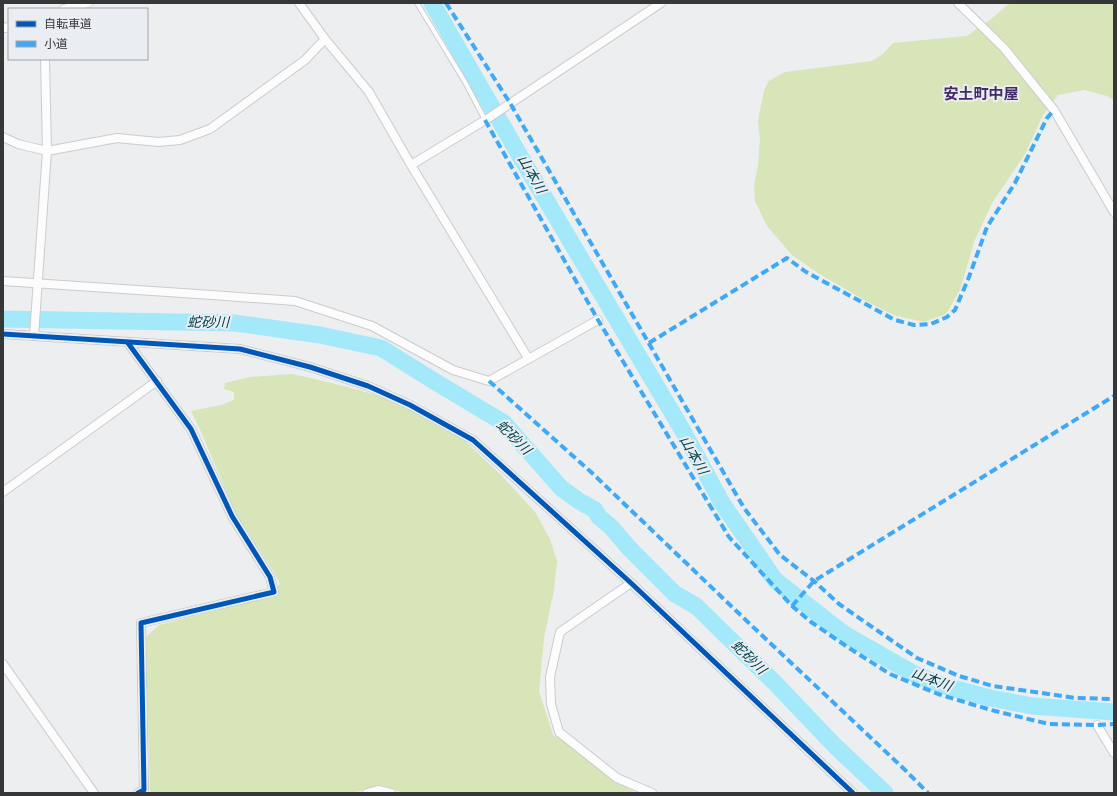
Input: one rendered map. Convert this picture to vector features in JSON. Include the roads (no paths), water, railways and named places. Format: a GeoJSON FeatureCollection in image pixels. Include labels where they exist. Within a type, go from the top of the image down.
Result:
{"type":"FeatureCollection","features":[{"type":"Feature","properties":{"kind":"street"},"geometry":{"type":"LineString","coordinates":[[68,8],[88,3]]}},
{"type":"Feature","properties":{"kind":"street"},"geometry":{"type":"LineString","coordinates":[[299,3],[325,39],[369,92],[411,165],[528,358]]}},
{"type":"Feature","properties":{"kind":"street"},"geometry":{"type":"LineString","coordinates":[[411,165],[486,120],[661,3]]}},
{"type":"Feature","properties":{"kind":"street"},"geometry":{"type":"LineString","coordinates":[[958,3],[1004,48],[1054,110],[1114,212]]}},
{"type":"Feature","properties":{"kind":"street"},"geometry":{"type":"LineString","coordinates":[[3,137],[18,144],[47,151],[117,138],[158,142],[180,140],[210,130],[305,60],[325,39]]}},
{"type":"Feature","properties":{"kind":"street"},"geometry":{"type":"LineString","coordinates":[[34,336],[47,151],[45,60]]}},
{"type":"Feature","properties":{"kind":"street"},"geometry":{"type":"LineString","coordinates":[[3,281],[295,301],[372,326],[453,370],[489,380],[598,320]]}},
{"type":"Feature","properties":{"kind":"street"},"geometry":{"type":"LineString","coordinates":[[3,334],[240,349],[310,367],[368,386],[410,405],[473,440],[631,583],[853,793]]}},
{"type":"Feature","properties":{"kind":"street"},"geometry":{"type":"LineString","coordinates":[[128,343],[157,380],[191,429],[232,516],[270,577],[274,592],[141,623],[144,790],[138,793]]}},
{"type":"Feature","properties":{"kind":"street"},"geometry":{"type":"LineString","coordinates":[[3,492],[157,380]]}},
{"type":"Feature","properties":{"kind":"street"},"geometry":{"type":"LineString","coordinates":[[631,583],[560,632],[550,677],[550,704],[560,732],[617,778],[652,793]]}},
{"type":"Feature","properties":{"kind":"street"},"geometry":{"type":"LineString","coordinates":[[3,664],[94,793]]}},
{"type":"Feature","properties":{"kind":"street"},"geometry":{"type":"LineString","coordinates":[[1096,725],[1114,754]]}},
{"type":"Feature","properties":{"kind":"street"},"geometry":{"type":"LineString","coordinates":[[367,793],[378,790],[390,793]]}},
{"type":"Feature","properties":{"kind":"lane"},"geometry":{"type":"LineString","coordinates":[[417,3],[465,82],[486,120]]}},
{"type":"Feature","properties":{"kind":"waterway","name":"山本川"},"geometry":{"type":"LineString","coordinates":[[432,3],[520,156],[683,431],[722,503],[775,580],[844,634],[916,675],[941,685],[990,698],[1032,706],[1114,712]]}},
{"type":"Feature","properties":{"kind":"waterway","name":"蛇砂川"},"geometry":{"type":"LineString","coordinates":[[3,319],[235,323],[320,335],[381,348],[504,423],[561,488],[595,510],[599,517],[611,527],[629,548],[675,594],[696,606],[775,683],[835,746],[885,793]]}},
{"type":"Feature","properties":{"kind":"district","name":"安土町中屋"},"geometry":{"type":"Point","coordinates":[981,93]}}]}
